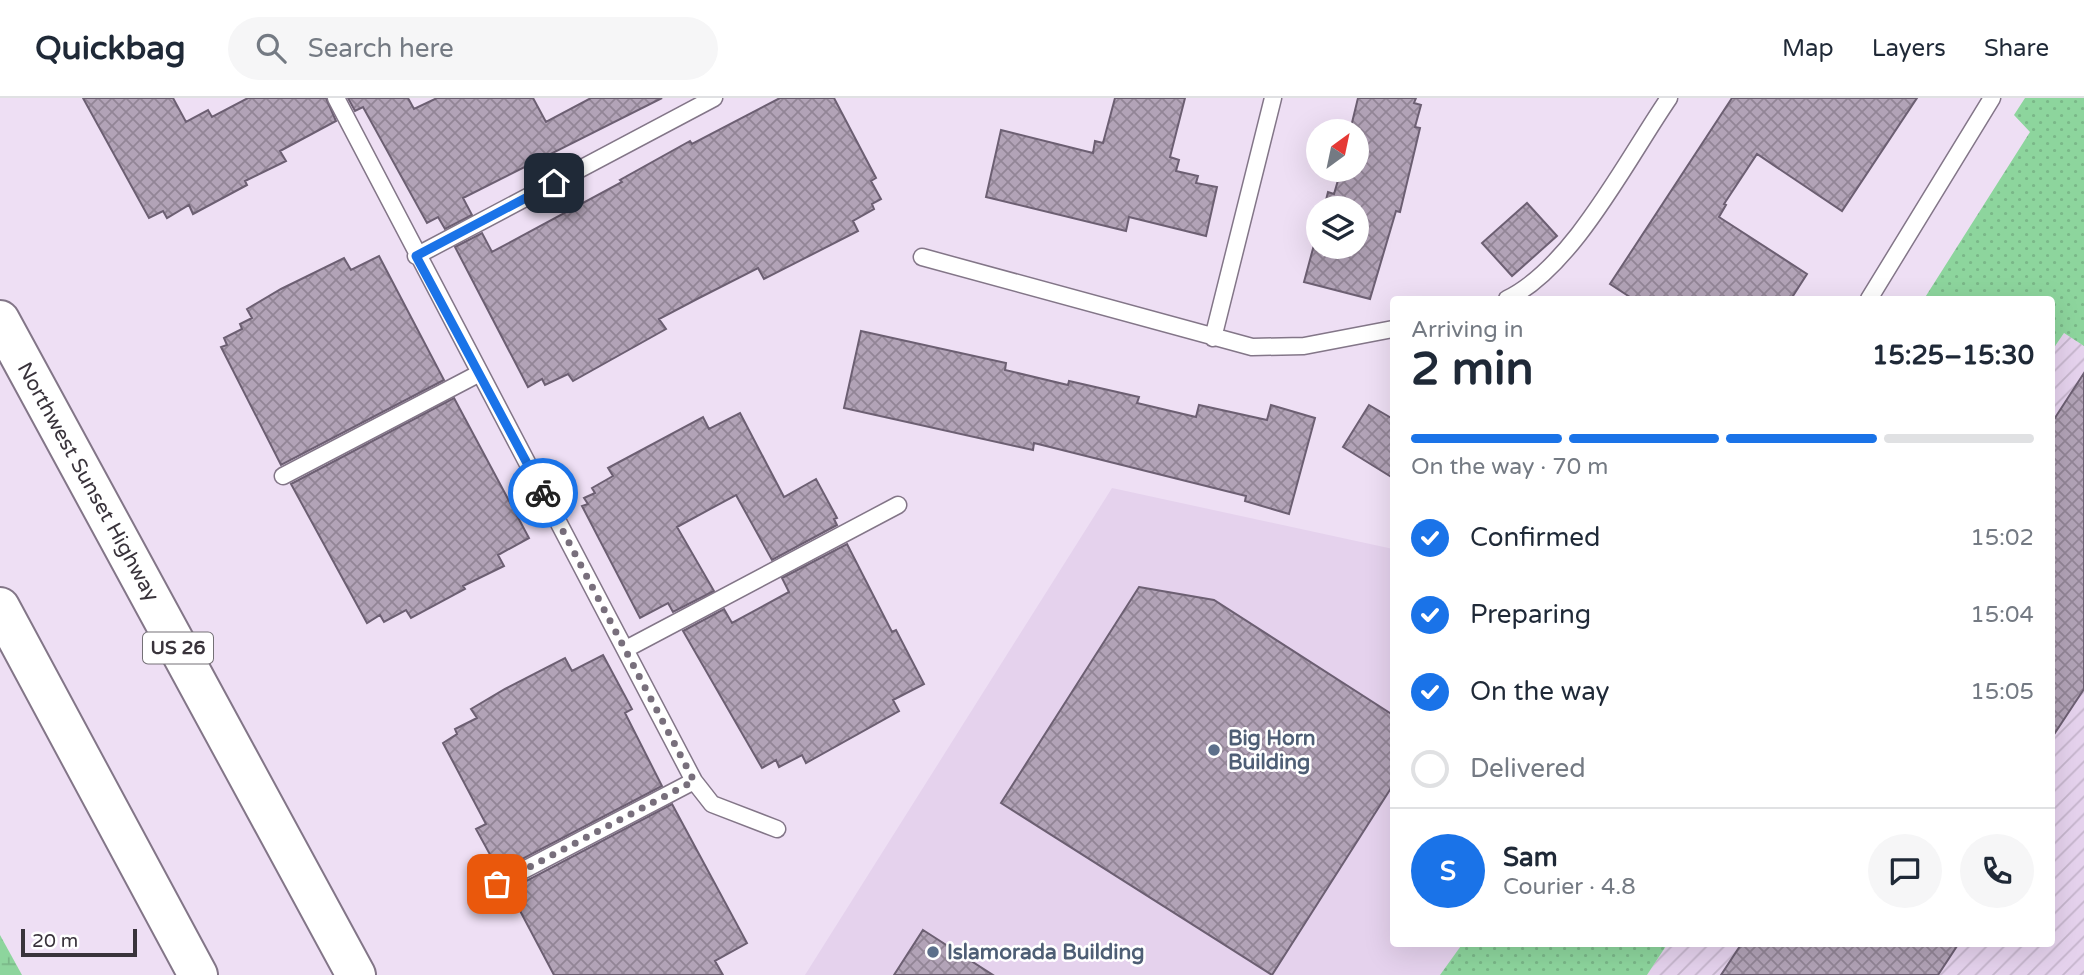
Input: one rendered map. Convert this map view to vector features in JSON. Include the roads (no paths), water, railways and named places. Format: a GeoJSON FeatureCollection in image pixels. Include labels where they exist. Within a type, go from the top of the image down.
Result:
{"type":"FeatureCollection","features":[{"type":"Feature","properties":{"kind":"highway","name":"Northwest Sunset Highway"},"geometry":{"type":"LineString","coordinates":[[0,320],[356,975]]}},
{"type":"Feature","properties":{"kind":"highway"},"geometry":{"type":"LineString","coordinates":[[0,607],[198,975]]}},
{"type":"Feature","properties":{"kind":"lane"},"geometry":{"type":"LineString","coordinates":[[336,98],[416,256],[694,781],[712,804],[777,828]]}},
{"type":"Feature","properties":{"kind":"lane"},"geometry":{"type":"LineString","coordinates":[[416,256],[714,98]]}},
{"type":"Feature","properties":{"kind":"lane"},"geometry":{"type":"LineString","coordinates":[[1213,338],[1273,98]]}},
{"type":"Feature","properties":{"kind":"lane"},"geometry":{"type":"LineString","coordinates":[[1512,296],[1541,278],[1574,242],[1669,98]]}},
{"type":"Feature","properties":{"kind":"lane"},"geometry":{"type":"LineString","coordinates":[[1871,296],[1992,98]]}},
{"type":"Feature","properties":{"kind":"lane"},"geometry":{"type":"LineString","coordinates":[[922,257],[1252,347],[1304,346],[1390,330]]}},
{"type":"Feature","properties":{"kind":"lane"},"geometry":{"type":"LineString","coordinates":[[283,477],[480,373]]}},
{"type":"Feature","properties":{"kind":"lane"},"geometry":{"type":"LineString","coordinates":[[626,649],[898,505]]}},
{"type":"Feature","properties":{"kind":"lane"},"geometry":{"type":"LineString","coordinates":[[497,884],[694,781]]}},
{"type":"Feature","properties":{"kind":"place","name":"Big Horn Building"},"geometry":{"type":"Point","coordinates":[1214,750]}},
{"type":"Feature","properties":{"kind":"place","name":"Islamorada Building"},"geometry":{"type":"Point","coordinates":[933,952]}}]}
